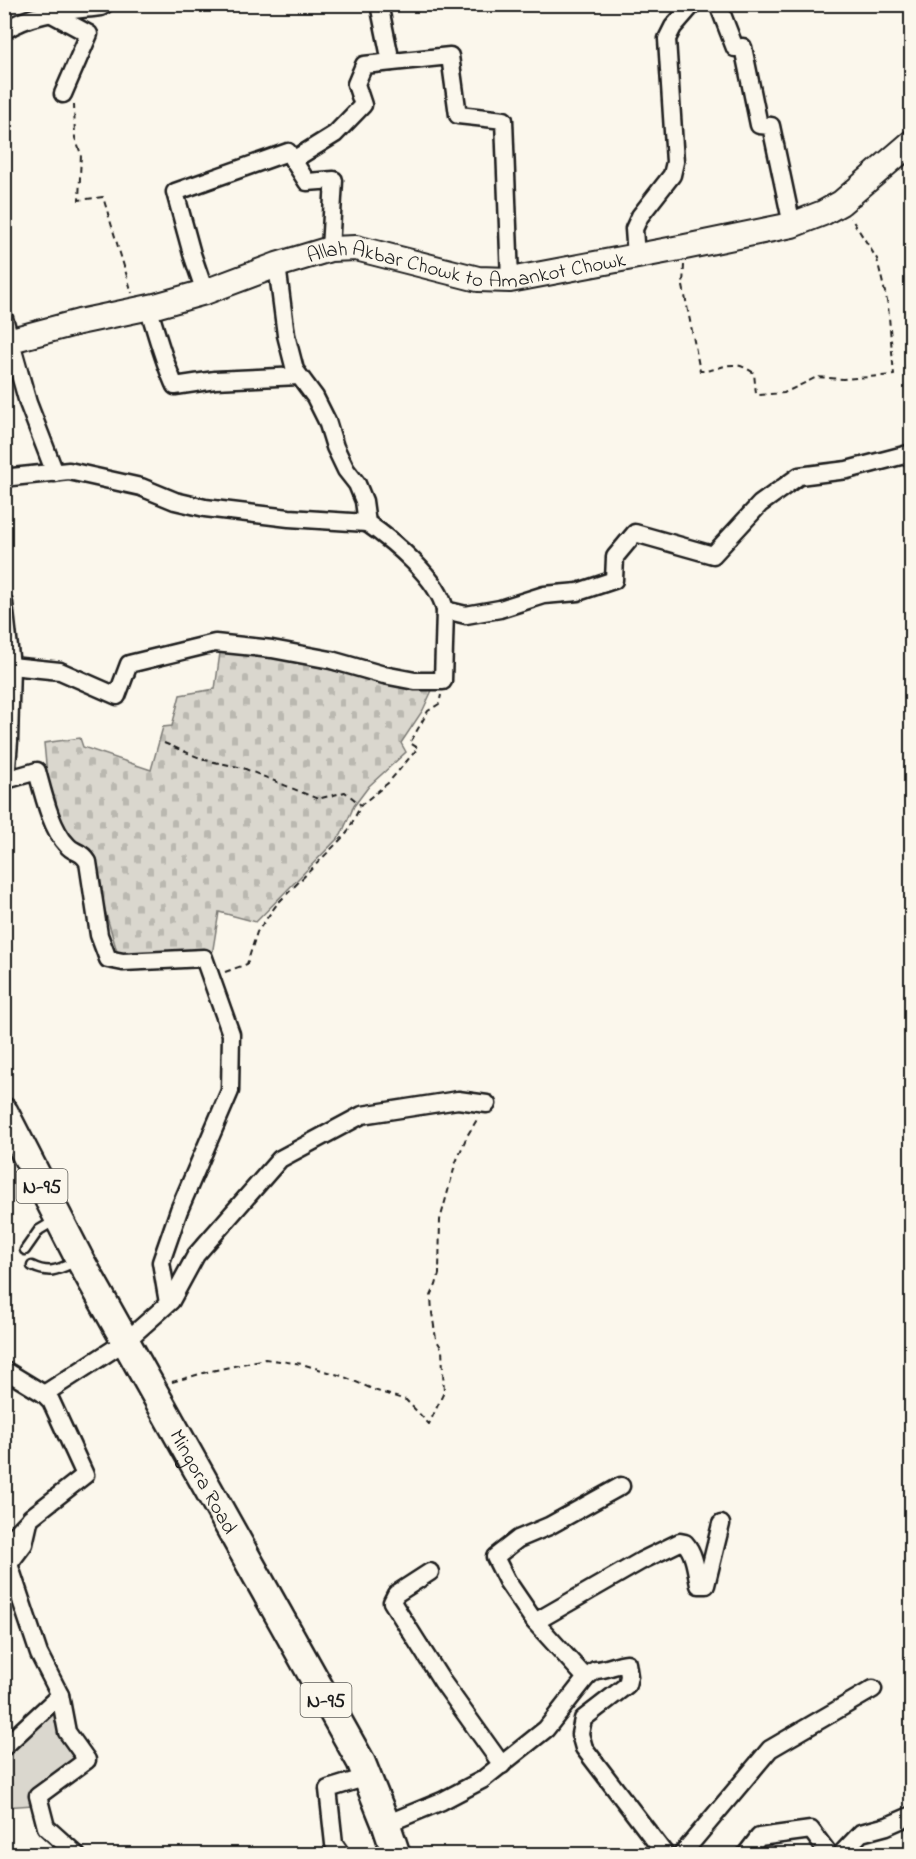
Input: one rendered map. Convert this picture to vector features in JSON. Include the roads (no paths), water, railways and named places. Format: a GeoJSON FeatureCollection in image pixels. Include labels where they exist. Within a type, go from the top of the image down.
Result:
{"type":"FeatureCollection","features":[{"type":"Feature","properties":{"kind":"main road","name":"Allah Akbar Chowk to Amankot Chowk"},"geometry":{"type":"LineString","coordinates":[[7,333],[79,322],[205,292],[330,249],[356,248],[478,279],[510,280],[792,225],[841,203],[912,142]]}},
{"type":"Feature","properties":{"kind":"main road","name":"Mingora Road"},"geometry":{"type":"LineString","coordinates":[[4,1112],[80,1260],[360,1762],[396,1854]]}},
{"type":"Feature","properties":{"kind":"street"},"geometry":{"type":"LineString","coordinates":[[4,31],[48,9],[105,4]]}},
{"type":"Feature","properties":{"kind":"street"},"geometry":{"type":"LineString","coordinates":[[379,4],[391,62]]}},
{"type":"Feature","properties":{"kind":"street"},"geometry":{"type":"LineString","coordinates":[[636,256],[634,229],[640,216],[672,176],[675,162],[667,39],[673,27],[693,4]]}},
{"type":"Feature","properties":{"kind":"street"},"geometry":{"type":"LineString","coordinates":[[718,4],[735,48],[743,47],[759,125],[771,126],[792,225]]}},
{"type":"Feature","properties":{"kind":"street"},"geometry":{"type":"LineString","coordinates":[[48,9],[89,34],[63,94]]}},
{"type":"Feature","properties":{"kind":"street"},"geometry":{"type":"LineString","coordinates":[[293,160],[335,134],[363,105],[356,84],[364,65],[450,56],[458,116],[504,120],[510,280]]}},
{"type":"Feature","properties":{"kind":"street"},"geometry":{"type":"LineString","coordinates":[[205,292],[175,192],[288,152],[307,182],[334,180],[330,249]]}},
{"type":"Feature","properties":{"kind":"street"},"geometry":{"type":"LineString","coordinates":[[277,266],[286,335],[295,370],[315,397],[346,470],[357,484],[364,501],[367,523]]}},
{"type":"Feature","properties":{"kind":"street"},"geometry":{"type":"LineString","coordinates":[[142,308],[161,344],[163,361],[175,386],[215,380],[299,376]]}},
{"type":"Feature","properties":{"kind":"street"},"geometry":{"type":"LineString","coordinates":[[7,333],[28,403],[55,473]]}},
{"type":"Feature","properties":{"kind":"street"},"geometry":{"type":"LineString","coordinates":[[445,610],[466,615],[500,609],[543,595],[579,592],[614,580],[615,557],[635,533],[713,555],[760,504],[799,476],[847,470],[912,453]]}},
{"type":"Feature","properties":{"kind":"street"},"geometry":{"type":"LineString","coordinates":[[4,480],[12,477],[69,471],[141,487],[175,501],[205,508],[289,518],[367,523],[410,556],[443,599],[445,610],[443,681],[416,681],[384,675],[332,660],[273,649],[215,642],[129,664],[117,696],[60,671],[8,667]]}},
{"type":"Feature","properties":{"kind":"street"},"geometry":{"type":"LineString","coordinates":[[4,603],[8,667],[6,780],[37,771],[44,800],[60,838],[68,848],[82,853],[88,862],[99,935],[108,959],[123,962],[204,958],[231,1034],[230,1091],[179,1210],[160,1262],[168,1303]]}},
{"type":"Feature","properties":{"kind":"street"},"geometry":{"type":"LineString","coordinates":[[44,1394],[126,1341],[168,1303],[196,1255],[280,1159],[362,1115],[458,1100],[487,1104]]}},
{"type":"Feature","properties":{"kind":"street"},"geometry":{"type":"LineString","coordinates":[[4,1372],[8,1372],[44,1394],[51,1401],[85,1475],[30,1518],[4,1546]]}},
{"type":"Feature","properties":{"kind":"street"},"geometry":{"type":"LineString","coordinates":[[586,1678],[535,1622],[507,1581],[495,1557],[518,1539],[549,1526],[621,1486]]}},
{"type":"Feature","properties":{"kind":"street"},"geometry":{"type":"LineString","coordinates":[[30,1518],[24,1544],[9,1564],[39,1654],[60,1695],[67,1732],[87,1760],[38,1796],[46,1827],[76,1854]]}},
{"type":"Feature","properties":{"kind":"street"},"geometry":{"type":"LineString","coordinates":[[535,1622],[640,1561],[680,1542],[685,1543],[688,1547],[699,1585],[706,1585],[721,1524]]}},
{"type":"Feature","properties":{"kind":"street"},"geometry":{"type":"LineString","coordinates":[[429,1572],[396,1594],[392,1602],[442,1681],[502,1765]]}},
{"type":"Feature","properties":{"kind":"street"},"geometry":{"type":"LineString","coordinates":[[386,1824],[442,1801],[482,1780],[546,1729],[586,1678],[595,1670],[607,1670],[618,1664],[627,1663],[629,1676],[627,1685],[583,1719],[580,1734],[584,1749],[665,1854]]}},
{"type":"Feature","properties":{"kind":"street"},"geometry":{"type":"LineString","coordinates":[[682,1854],[770,1749],[873,1689]]}},
{"type":"Feature","properties":{"kind":"street"},"geometry":{"type":"LineString","coordinates":[[4,1747],[60,1695]]}},
{"type":"Feature","properties":{"kind":"street"},"geometry":{"type":"LineString","coordinates":[[341,1854],[334,1844],[328,1789],[367,1777]]}},
{"type":"Feature","properties":{"kind":"street"},"geometry":{"type":"LineString","coordinates":[[841,1854],[861,1833],[887,1826],[912,1815]]}},
{"type":"Feature","properties":{"kind":"street"},"geometry":{"type":"LineString","coordinates":[[746,1854],[759,1838],[811,1830],[829,1854]]}},
{"type":"Feature","properties":{"kind":"lane"},"geometry":{"type":"LineString","coordinates":[[26,1250],[31,1239],[39,1230],[58,1219]]}},
{"type":"Feature","properties":{"kind":"lane"},"geometry":{"type":"LineString","coordinates":[[32,1266],[45,1272],[80,1260]]}}]}
